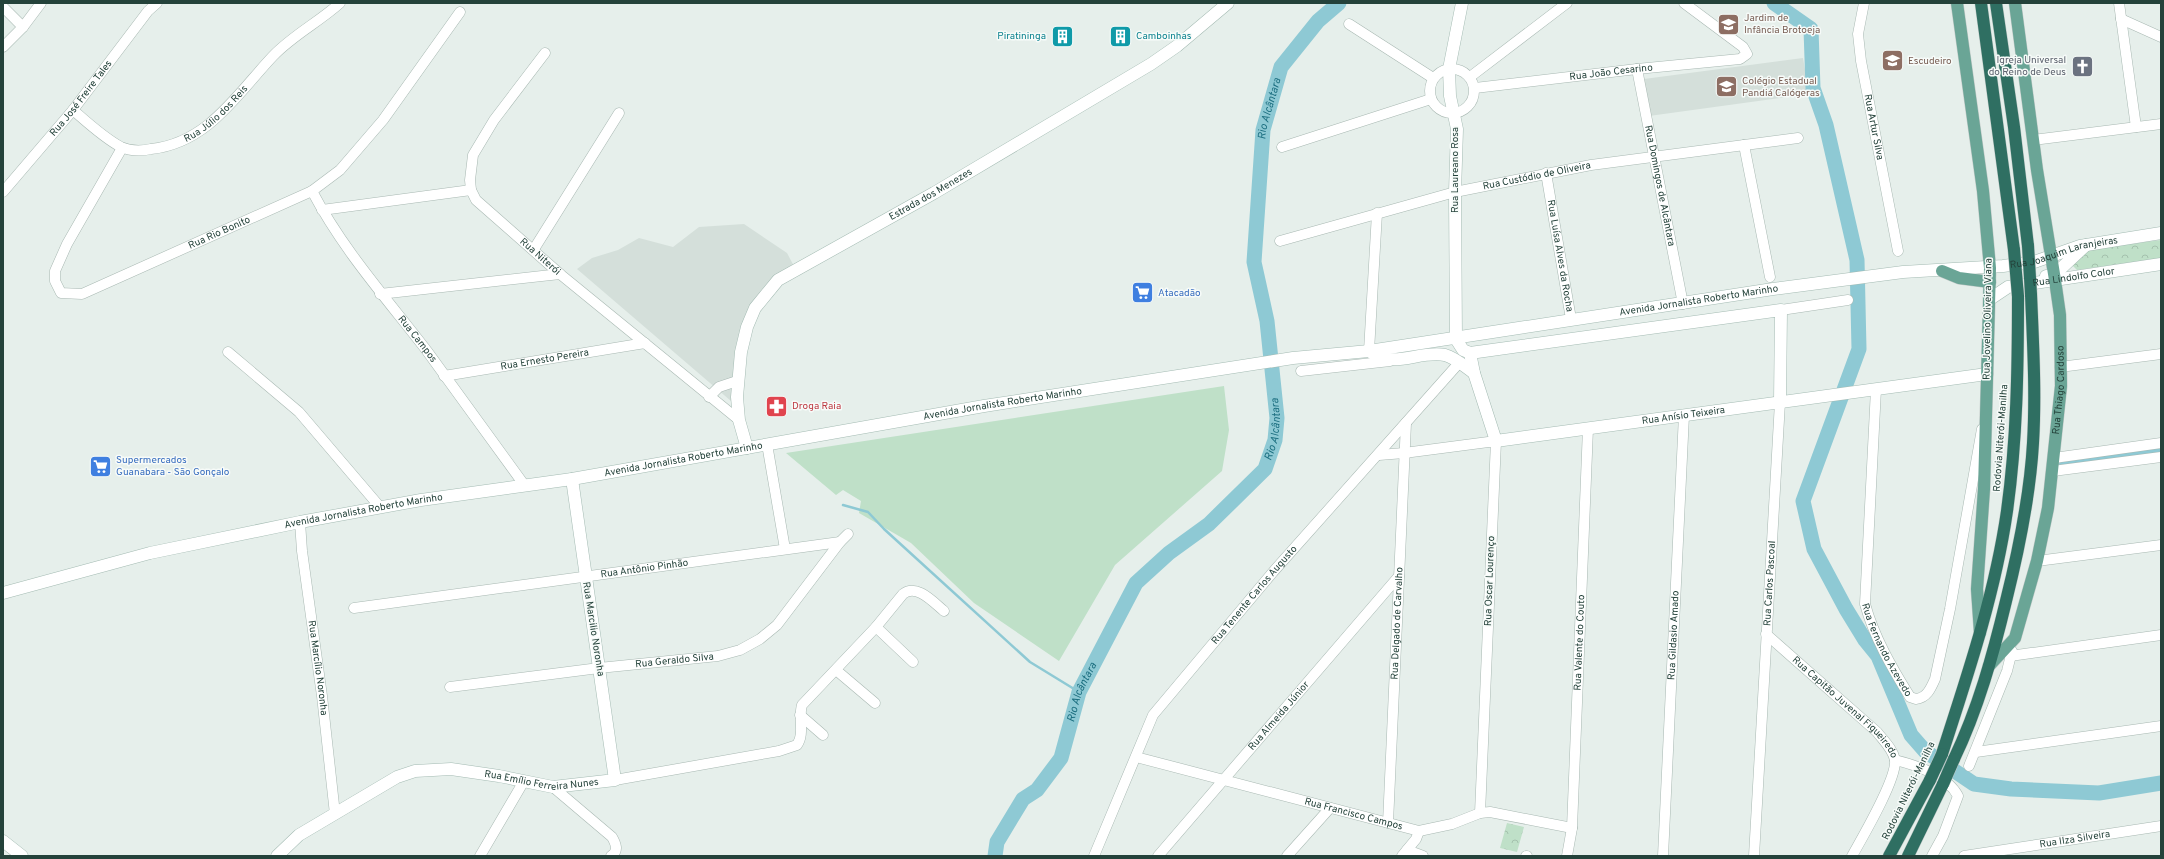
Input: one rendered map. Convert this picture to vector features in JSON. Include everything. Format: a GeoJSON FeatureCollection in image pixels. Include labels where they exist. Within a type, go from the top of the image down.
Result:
{"type":"FeatureCollection","features":[{"type":"Feature","properties":{"kind":"highway","name":"Rodovia Niterói-Manilha"},"geometry":{"type":"LineString","coordinates":[[1889,856],[1930,780],[1942,754],[1980,636],[2006,513],[2014,454],[2017,398],[2018,296],[2014,250],[1981,3]]}},
{"type":"Feature","properties":{"kind":"highway"},"geometry":{"type":"LineString","coordinates":[[1908,856],[1962,742],[1989,666],[2016,560],[2033,444],[2034,395],[2028,246],[2014,127],[1996,3]]}},
{"type":"Feature","properties":{"kind":"main road","name":"Estrada dos Menezes"},"geometry":{"type":"LineString","coordinates":[[747,448],[739,420],[737,381],[747,327],[762,298],[778,280],[934,194],[1132,76],[1177,46],[1228,3]]}},
{"type":"Feature","properties":{"kind":"main road","name":"Rua Laureano Rosa"},"geometry":{"type":"LineString","coordinates":[[1456,339],[1455,192],[1457,129],[1450,96],[1449,69],[1462,3]]}},
{"type":"Feature","properties":{"kind":"main road","name":"Rua Jovelino Oliveira Viana"},"geometry":{"type":"LineString","coordinates":[[1957,3],[1984,191],[1990,268],[1984,489],[1976,589],[1980,636]]}},
{"type":"Feature","properties":{"kind":"main road","name":"Rua Thiago Cardoso"},"geometry":{"type":"LineString","coordinates":[[1989,666],[2015,638],[2037,561],[2048,508],[2061,386],[2060,315],[2052,255],[2033,140],[2015,3]]}},
{"type":"Feature","properties":{"kind":"main road","name":"Rua Joaquim Laranjeiras"},"geometry":{"type":"LineString","coordinates":[[1942,271],[1990,268],[2034,262],[2087,244],[2161,233]]}},
{"type":"Feature","properties":{"kind":"main road","name":"Rua Lindolfo Color"},"geometry":{"type":"LineString","coordinates":[[1990,299],[2008,287],[2055,277],[2087,244]]}},
{"type":"Feature","properties":{"kind":"main road","name":"Rua Lindolfo Color"},"geometry":{"type":"LineString","coordinates":[[1990,282],[2055,277],[2161,264]]}},
{"type":"Feature","properties":{"kind":"main road","name":"Avenida Jornalista Roberto Marinho"},"geometry":{"type":"LineString","coordinates":[[3,594],[150,553],[300,522],[380,507],[572,479],[984,406],[1293,358],[1369,352],[1571,319],[1842,280],[1921,270],[1942,271]]}},
{"type":"Feature","properties":{"kind":"main road"},"geometry":{"type":"LineString","coordinates":[[1942,271],[1959,278],[1990,282]]}},
{"type":"Feature","properties":{"kind":"main road","name":"Avenida Jornalista Roberto Marinho"},"geometry":{"type":"LineString","coordinates":[[1470,353],[1781,310]]}},
{"type":"Feature","properties":{"kind":"main road","name":"Rua Carlos Pascoal"},"geometry":{"type":"LineString","coordinates":[[1780,402],[1781,310]]}},
{"type":"Feature","properties":{"kind":"main road","name":"Rua Luísa Alves da Rocha"},"geometry":{"type":"LineString","coordinates":[[1571,319],[1575,339]]}},
{"type":"Feature","properties":{"kind":"main road"},"geometry":{"type":"LineString","coordinates":[[1456,339],[1463,350],[1470,353]]}},
{"type":"Feature","properties":{"kind":"main road","name":"Avenida Jornalista Roberto Marinho"},"geometry":{"type":"LineString","coordinates":[[1369,352],[1380,358],[1396,361],[1438,354],[1446,356],[1474,373]]}},
{"type":"Feature","properties":{"kind":"main road","name":"Rua Oscar Lourenço"},"geometry":{"type":"LineString","coordinates":[[1470,353],[1474,373],[1496,441]]}},
{"type":"Feature","properties":{"kind":"main road","name":"Rua Anísio Teixeira"},"geometry":{"type":"LineString","coordinates":[[1496,441],[1987,374]]}},
{"type":"Feature","properties":{"kind":"main road","name":"Rua Marcilio Noronha"},"geometry":{"type":"LineString","coordinates":[[572,479],[615,780]]}},
{"type":"Feature","properties":{"kind":"main road","name":"Rua Emílio Ferreira Nunes"},"geometry":{"type":"LineString","coordinates":[[277,856],[299,835],[397,777],[415,771],[451,769],[524,781],[553,788],[615,780]]}},
{"type":"Feature","properties":{"kind":"main road"},"geometry":{"type":"LineString","coordinates":[[3,841],[22,856]]}},
{"type":"Feature","properties":{"kind":"street"},"geometry":{"type":"LineString","coordinates":[[3,48],[23,27],[41,3]]}},
{"type":"Feature","properties":{"kind":"street","name":"Rua José Freire Tales"},"geometry":{"type":"LineString","coordinates":[[3,192],[73,110],[148,11],[157,3]]}},
{"type":"Feature","properties":{"kind":"street","name":"Rua Júlio dos Reis"},"geometry":{"type":"LineString","coordinates":[[73,110],[122,148],[142,151],[159,148],[182,141],[205,128],[222,114],[285,44],[340,3]]}},
{"type":"Feature","properties":{"kind":"street"},"geometry":{"type":"LineString","coordinates":[[1470,76],[1567,3]]}},
{"type":"Feature","properties":{"kind":"street","name":"Rua João Cesarino"},"geometry":{"type":"LineString","coordinates":[[1475,88],[1637,69],[1740,59],[1747,54],[1743,47],[1732,37],[1684,3]]}},
{"type":"Feature","properties":{"kind":"street","name":"Rua Artur Silva"},"geometry":{"type":"LineString","coordinates":[[1864,3],[1858,34],[1861,62],[1898,251]]}},
{"type":"Feature","properties":{"kind":"street"},"geometry":{"type":"LineString","coordinates":[[2119,3],[2136,127]]}},
{"type":"Feature","properties":{"kind":"street"},"geometry":{"type":"LineString","coordinates":[[3,7],[23,27]]}},
{"type":"Feature","properties":{"kind":"street","name":"Rua Rio Bonito"},"geometry":{"type":"LineString","coordinates":[[122,148],[67,244],[55,271],[55,281],[61,293],[82,294],[312,191],[340,170],[383,120],[460,12]]}},
{"type":"Feature","properties":{"kind":"street"},"geometry":{"type":"LineString","coordinates":[[2121,19],[2161,37]]}},
{"type":"Feature","properties":{"kind":"street"},"geometry":{"type":"LineString","coordinates":[[1348,24],[1433,78]]}},
{"type":"Feature","properties":{"kind":"street"},"geometry":{"type":"LineString","coordinates":[[322,210],[471,190],[470,168],[478,144],[545,53]]}},
{"type":"Feature","properties":{"kind":"street"},"geometry":{"type":"LineString","coordinates":[[1449,69],[1464,72],[1470,76],[1475,88],[1471,104],[1465,109],[1453,113],[1443,111],[1436,106],[1431,99],[1430,87],[1433,78],[1442,71],[1449,69]]}},
{"type":"Feature","properties":{"kind":"street","name":"Rua Domingos de Alcântara"},"geometry":{"type":"LineString","coordinates":[[1637,69],[1653,157],[1683,304]]}},
{"type":"Feature","properties":{"kind":"street"},"geometry":{"type":"LineString","coordinates":[[1282,147],[1431,99]]}},
{"type":"Feature","properties":{"kind":"street"},"geometry":{"type":"LineString","coordinates":[[534,249],[619,113]]}},
{"type":"Feature","properties":{"kind":"street"},"geometry":{"type":"LineString","coordinates":[[2033,140],[2161,124]]}},
{"type":"Feature","properties":{"kind":"street","name":"Rua Custódio de Oliveira"},"geometry":{"type":"LineString","coordinates":[[1280,241],[1455,192],[1546,173],[1798,138]]}},
{"type":"Feature","properties":{"kind":"street"},"geometry":{"type":"LineString","coordinates":[[1744,145],[1770,277]]}},
{"type":"Feature","properties":{"kind":"street","name":"Rua Luísa Alves da Rocha"},"geometry":{"type":"LineString","coordinates":[[1546,173],[1571,319]]}},
{"type":"Feature","properties":{"kind":"street","name":"Rua Niterói"},"geometry":{"type":"LineString","coordinates":[[471,190],[476,200],[534,249],[560,274],[739,420]]}},
{"type":"Feature","properties":{"kind":"street","name":"Rua Campos"},"geometry":{"type":"LineString","coordinates":[[312,191],[322,210],[380,294],[444,376],[525,486]]}},
{"type":"Feature","properties":{"kind":"street"},"geometry":{"type":"LineString","coordinates":[[1369,352],[1377,213]]}},
{"type":"Feature","properties":{"kind":"street"},"geometry":{"type":"LineString","coordinates":[[380,294],[560,274]]}},
{"type":"Feature","properties":{"kind":"street","name":"Avenida Jornalista Roberto Marinho"},"geometry":{"type":"LineString","coordinates":[[1781,310],[1848,300]]}},
{"type":"Feature","properties":{"kind":"street","name":"Rua Ernesto Pereira"},"geometry":{"type":"LineString","coordinates":[[444,376],[644,343]]}},
{"type":"Feature","properties":{"kind":"street"},"geometry":{"type":"LineString","coordinates":[[228,352],[299,412],[380,507]]}},
{"type":"Feature","properties":{"kind":"street"},"geometry":{"type":"LineString","coordinates":[[2060,367],[2161,354]]}},
{"type":"Feature","properties":{"kind":"street","name":"Avenida Jornalista Roberto Marinho"},"geometry":{"type":"LineString","coordinates":[[1301,371],[1396,361]]}},
{"type":"Feature","properties":{"kind":"street","name":"Rua Tenente Carlos Augusto"},"geometry":{"type":"LineString","coordinates":[[1094,856],[1153,715],[1273,572],[1459,363]]}},
{"type":"Feature","properties":{"kind":"street"},"geometry":{"type":"LineString","coordinates":[[709,397],[725,383],[737,381]]}},
{"type":"Feature","properties":{"kind":"street","name":"Rua Fernando Azevedo"},"geometry":{"type":"LineString","coordinates":[[1876,389],[1866,604],[1869,618],[1891,665],[1910,697],[1916,700],[1925,696],[1930,690],[1935,679],[1950,609],[1986,410]]}},
{"type":"Feature","properties":{"kind":"street","name":"Rua Carlos Pascoal"},"geometry":{"type":"LineString","coordinates":[[1754,856],[1780,402]]}},
{"type":"Feature","properties":{"kind":"street","name":"Rua Gildasio Amado"},"geometry":{"type":"LineString","coordinates":[[1663,856],[1684,415]]}},
{"type":"Feature","properties":{"kind":"street","name":"Rua Delgado de Carvalho"},"geometry":{"type":"LineString","coordinates":[[1388,823],[1406,423]]}},
{"type":"Feature","properties":{"kind":"street","name":"Rua Valente do Couto"},"geometry":{"type":"LineString","coordinates":[[1567,856],[1572,828],[1588,428]]}},
{"type":"Feature","properties":{"kind":"street","name":"Rua Anísio Teixeira"},"geometry":{"type":"LineString","coordinates":[[1379,454],[1404,453],[1496,441]]}},
{"type":"Feature","properties":{"kind":"street","name":"Rua Oscar Lourenço"},"geometry":{"type":"LineString","coordinates":[[1480,813],[1496,441]]}},
{"type":"Feature","properties":{"kind":"street"},"geometry":{"type":"LineString","coordinates":[[2054,458],[2161,443]]}},
{"type":"Feature","properties":{"kind":"street"},"geometry":{"type":"LineString","coordinates":[[767,444],[785,549]]}},
{"type":"Feature","properties":{"kind":"street"},"geometry":{"type":"LineString","coordinates":[[2053,471],[2161,456]]}},
{"type":"Feature","properties":{"kind":"street","name":"Rua Marcílio Noronha"},"geometry":{"type":"LineString","coordinates":[[300,522],[302,552],[322,696],[335,814]]}},
{"type":"Feature","properties":{"kind":"street","name":"Rua Geraldo Silva"},"geometry":{"type":"LineString","coordinates":[[450,687],[599,668],[718,656],[740,650],[760,639],[777,625],[840,542],[848,534]]}},
{"type":"Feature","properties":{"kind":"street","name":"Rua Antônio Pinhão"},"geometry":{"type":"LineString","coordinates":[[354,608],[840,542]]}},
{"type":"Feature","properties":{"kind":"street"},"geometry":{"type":"LineString","coordinates":[[2037,561],[2161,545]]}},
{"type":"Feature","properties":{"kind":"street","name":"Rua Almeida Júnior"},"geometry":{"type":"LineString","coordinates":[[1158,856],[1226,780],[1399,576]]}},
{"type":"Feature","properties":{"kind":"street","name":"Rua Emílio Ferreira Nunes"},"geometry":{"type":"LineString","coordinates":[[615,780],[792,748],[800,742],[800,715],[802,705],[876,627],[903,594],[910,590],[922,594],[944,612]]}},
{"type":"Feature","properties":{"kind":"street"},"geometry":{"type":"LineString","coordinates":[[876,627],[912,662]]}},
{"type":"Feature","properties":{"kind":"street","name":"Rua Capitão Juvenal Figueiredo"},"geometry":{"type":"LineString","coordinates":[[1766,634],[1876,732],[1890,749],[1895,760],[1894,770],[1889,783],[1852,856]]}},
{"type":"Feature","properties":{"kind":"street"},"geometry":{"type":"LineString","coordinates":[[2010,656],[2161,636]]}},
{"type":"Feature","properties":{"kind":"street","name":"Rua Thiago Cardoso"},"geometry":{"type":"LineString","coordinates":[[1976,752],[2015,638]]}},
{"type":"Feature","properties":{"kind":"street"},"geometry":{"type":"LineString","coordinates":[[836,670],[874,703]]}},
{"type":"Feature","properties":{"kind":"street"},"geometry":{"type":"LineString","coordinates":[[800,715],[822,734]]}},
{"type":"Feature","properties":{"kind":"street"},"geometry":{"type":"LineString","coordinates":[[1969,766],[1976,752],[2161,726]]}},
{"type":"Feature","properties":{"kind":"street","name":"Rua Francisco Campos"},"geometry":{"type":"LineString","coordinates":[[1136,757],[1419,832],[1452,824],[1480,813],[1502,813],[1572,828]]}},
{"type":"Feature","properties":{"kind":"street"},"geometry":{"type":"LineString","coordinates":[[1895,760],[1907,763],[1950,784],[1958,796],[1944,836],[1932,856]]}},
{"type":"Feature","properties":{"kind":"street"},"geometry":{"type":"LineString","coordinates":[[480,856],[524,781]]}},
{"type":"Feature","properties":{"kind":"street"},"geometry":{"type":"LineString","coordinates":[[553,788],[612,837],[617,845],[614,854],[611,856]]}},
{"type":"Feature","properties":{"kind":"street"},"geometry":{"type":"LineString","coordinates":[[1287,856],[1330,808]]}},
{"type":"Feature","properties":{"kind":"street","name":"Rua Ilza Silveira"},"geometry":{"type":"LineString","coordinates":[[1964,856],[2161,826]]}},
{"type":"Feature","properties":{"kind":"street"},"geometry":{"type":"LineString","coordinates":[[1419,832],[1404,853],[1424,856]]}},
{"type":"Feature","properties":{"kind":"shaded area","name":"Colégio Estadual Pandiá Calógeras"},"geometry":{"type":"Polygon","coordinates":[[[1803,58],[1809,94],[1649,116],[1644,79],[1803,58]]]}},
{"type":"Feature","properties":{"kind":"shaded area"},"geometry":{"type":"Polygon","coordinates":[[[744,224],[787,253],[796,270],[765,299],[747,328],[738,407],[577,269],[592,258],[618,250],[639,238],[673,247],[699,227],[744,224]]]}},
{"type":"Feature","properties":{"kind":"green space"},"geometry":{"type":"Polygon","coordinates":[[[2161,240],[2161,258],[2077,270],[2073,266],[2078,257],[2092,249],[2161,240]]]}},
{"type":"Feature","properties":{"kind":"green space"},"geometry":{"type":"Polygon","coordinates":[[[1224,386],[1229,430],[1222,471],[1115,565],[1059,661],[974,603],[911,543],[859,513],[861,501],[843,490],[836,495],[786,453],[1224,386]]]}},
{"type":"Feature","properties":{"kind":"green space"},"geometry":{"type":"Polygon","coordinates":[[[1507,823],[1524,827],[1517,852],[1500,848],[1507,823]]]}},
{"type":"Feature","properties":{"kind":"waterway","name":"Rio Alcântara"},"geometry":{"type":"LineString","coordinates":[[995,856],[997,842],[1023,799],[1037,790],[1061,758],[1079,692],[1136,583],[1169,553],[1209,524],[1265,469],[1275,440],[1277,418],[1267,321],[1254,262],[1263,130],[1281,67],[1318,21],[1339,3]]}},
{"type":"Feature","properties":{"kind":"waterway"},"geometry":{"type":"LineString","coordinates":[[1774,3],[1811,29],[1813,88],[1826,125],[1857,260],[1859,349],[1803,501],[1814,549],[1846,609],[1865,640],[1878,656],[1911,735],[1925,751],[1974,784],[2011,789],[2099,793],[2161,783]]}},
{"type":"Feature","properties":{"kind":"waterway"},"geometry":{"type":"LineString","coordinates":[[2064,462],[2161,449]]}},
{"type":"Feature","properties":{"kind":"waterway"},"geometry":{"type":"LineString","coordinates":[[843,505],[868,512],[884,529],[1030,662],[1079,692]]}},
{"type":"Feature","properties":{"kind":"place","name":"Jardim de Infância Brotoeja"},"geometry":{"type":"Point","coordinates":[1729,24]}},
{"type":"Feature","properties":{"kind":"place","name":"Piratininga"},"geometry":{"type":"Point","coordinates":[1062,36]}},
{"type":"Feature","properties":{"kind":"place","name":"Camboinhas"},"geometry":{"type":"Point","coordinates":[1120,36]}},
{"type":"Feature","properties":{"kind":"place","name":"Escudeiro"},"geometry":{"type":"Point","coordinates":[1892,61]}},
{"type":"Feature","properties":{"kind":"place","name":"Igreja Universal do Reino de Deus"},"geometry":{"type":"Point","coordinates":[2082,66]}},
{"type":"Feature","properties":{"kind":"place","name":"Colégio Estadual Pandiá Calógeras"},"geometry":{"type":"Point","coordinates":[1726,87]}},
{"type":"Feature","properties":{"kind":"place","name":"Atacadão"},"geometry":{"type":"Point","coordinates":[1143,293]}},
{"type":"Feature","properties":{"kind":"place","name":"Droga Raia"},"geometry":{"type":"Point","coordinates":[776,406]}},
{"type":"Feature","properties":{"kind":"place","name":"Supermercados Guanabara - São Gonçalo"},"geometry":{"type":"Point","coordinates":[100,466]}}]}
